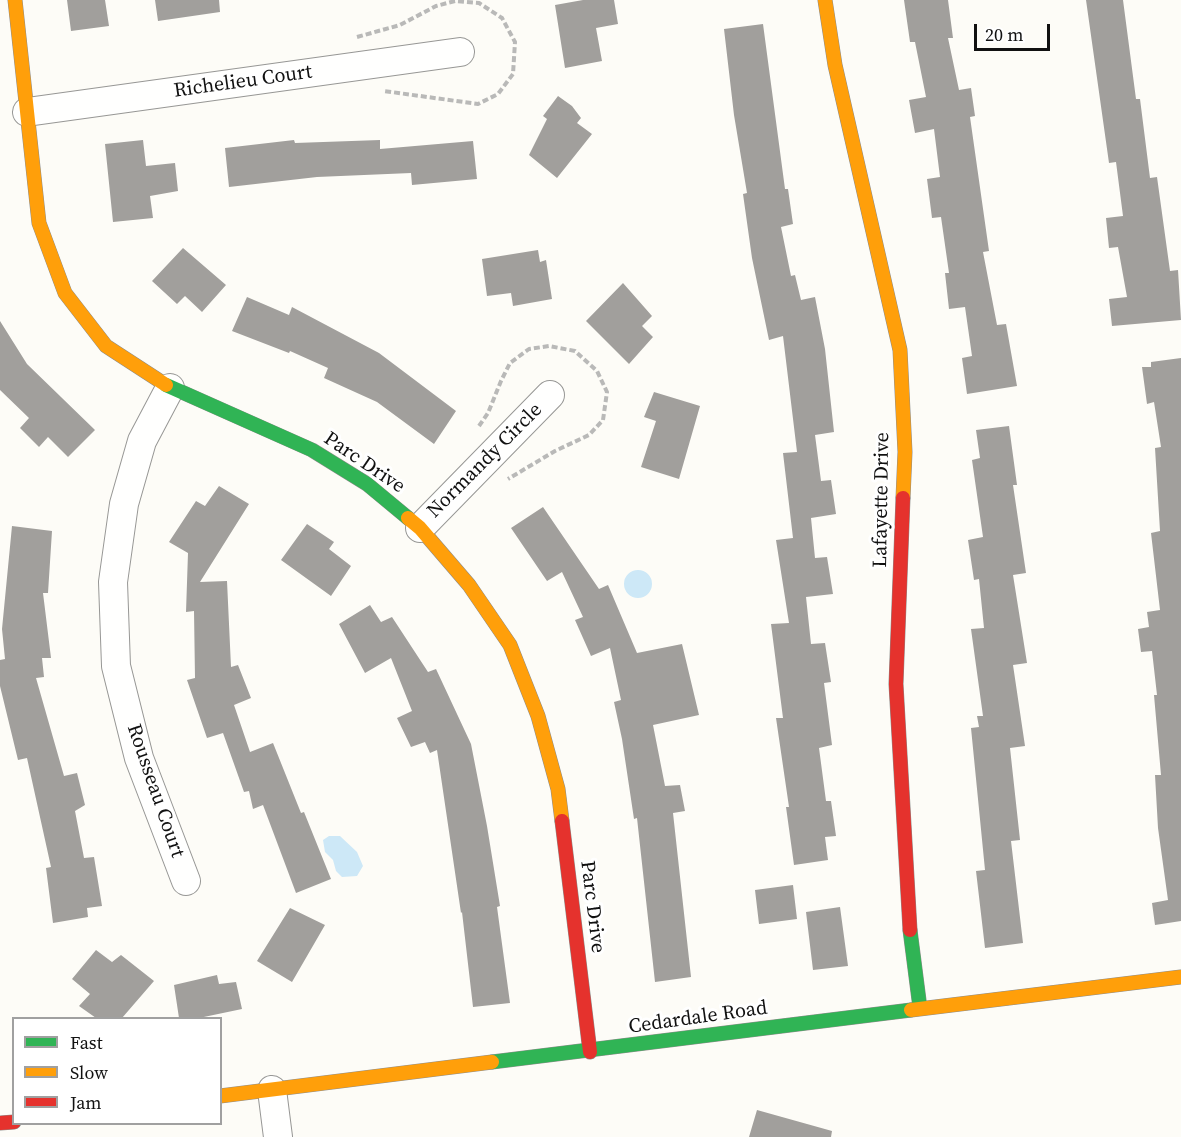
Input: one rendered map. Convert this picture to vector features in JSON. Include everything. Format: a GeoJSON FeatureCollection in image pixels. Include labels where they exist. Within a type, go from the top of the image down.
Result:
{"type":"FeatureCollection","features":[{"type":"Feature","properties":{"kind":"street","name":"Parc Drive"},"geometry":{"type":"LineString","coordinates":[[15,0],[39,223],[65,293],[106,346],[170,388],[312,450],[367,484],[420,528],[468,585],[510,645],[538,716],[558,789],[590,1052]]}},
{"type":"Feature","properties":{"kind":"street","name":"Lafayette Drive"},"geometry":{"type":"LineString","coordinates":[[825,0],[835,65],[900,350],[905,452],[896,684],[911,942],[920,1008]]}},
{"type":"Feature","properties":{"kind":"street","name":"Richelieu Court"},"geometry":{"type":"LineString","coordinates":[[27,112],[460,52]]}},
{"type":"Feature","properties":{"kind":"street","name":"Rousseau Court"},"geometry":{"type":"LineString","coordinates":[[170,388],[142,441],[124,504],[113,582],[116,666],[139,758],[186,881]]}},
{"type":"Feature","properties":{"kind":"street","name":"Normandy Circle"},"geometry":{"type":"LineString","coordinates":[[420,528],[550,395]]}},
{"type":"Feature","properties":{"kind":"street","name":"Cedardale Road"},"geometry":{"type":"LineString","coordinates":[[222,1096],[1181,977]]}},
{"type":"Feature","properties":{"kind":"street"},"geometry":{"type":"LineString","coordinates":[[272,1090],[278,1137]]}},
{"type":"Feature","properties":{"kind":"water"},"geometry":{"type":"Polygon","coordinates":[[[638,570],[648,574],[652,584],[648,594],[638,598],[628,594],[624,584],[628,574],[638,570]]]}},
{"type":"Feature","properties":{"kind":"water"},"geometry":{"type":"Polygon","coordinates":[[[329,836],[340,836],[357,852],[363,866],[357,876],[342,877],[336,871],[333,860],[325,852],[323,840],[329,836]]]}},
{"type":"Feature","properties":{"kind":"building"},"geometry":{"type":"Polygon","coordinates":[[[67,0],[105,0],[109,26],[71,31],[67,0]]]}},
{"type":"Feature","properties":{"kind":"building"},"geometry":{"type":"Polygon","coordinates":[[[155,0],[219,0],[220,12],[158,21],[155,0]]]}},
{"type":"Feature","properties":{"kind":"building"},"geometry":{"type":"Polygon","coordinates":[[[583,0],[614,0],[618,24],[596,28],[602,61],[565,68],[555,5],[583,0]]]}},
{"type":"Feature","properties":{"kind":"building"},"geometry":{"type":"Polygon","coordinates":[[[904,0],[948,0],[953,38],[948,38],[959,90],[971,88],[975,116],[970,117],[989,251],[983,252],[997,325],[1006,324],[1017,386],[967,394],[962,358],[972,356],[965,307],[949,309],[945,273],[949,273],[941,217],[932,218],[927,179],[940,177],[934,129],[915,133],[909,100],[926,97],[915,42],[910,42],[904,0]]]}},
{"type":"Feature","properties":{"kind":"building"},"geometry":{"type":"Polygon","coordinates":[[[1086,0],[1123,0],[1136,99],[1140,99],[1150,178],[1157,177],[1170,271],[1178,270],[1181,320],[1112,326],[1109,299],[1127,297],[1118,247],[1109,248],[1106,218],[1123,216],[1116,162],[1109,163],[1086,0]]]}},
{"type":"Feature","properties":{"kind":"building"},"geometry":{"type":"Polygon","coordinates":[[[763,24],[785,189],[788,189],[793,224],[781,227],[791,276],[795,275],[801,300],[815,297],[825,349],[834,432],[815,435],[821,481],[831,480],[836,514],[811,518],[815,558],[827,557],[833,594],[806,597],[811,644],[825,643],[831,682],[824,683],[832,745],[819,748],[826,801],[831,801],[836,836],[825,837],[828,860],[794,865],[786,807],[789,807],[776,718],[783,718],[771,624],[789,623],[776,540],[793,538],[783,453],[797,452],[783,336],[769,340],[752,258],[743,194],[747,193],[734,115],[724,29],[763,24]]]}},
{"type":"Feature","properties":{"kind":"building"},"geometry":{"type":"Polygon","coordinates":[[[558,96],[572,106],[581,118],[577,123],[592,134],[557,178],[529,155],[547,119],[543,116],[558,96]]]}},
{"type":"Feature","properties":{"kind":"building"},"geometry":{"type":"Polygon","coordinates":[[[143,140],[146,166],[175,163],[178,191],[150,196],[153,218],[113,222],[105,144],[143,140]]]}},
{"type":"Feature","properties":{"kind":"building"},"geometry":{"type":"Polygon","coordinates":[[[294,140],[295,143],[380,140],[380,149],[473,141],[477,179],[412,185],[411,173],[317,177],[229,187],[225,148],[294,140]]]}},
{"type":"Feature","properties":{"kind":"building"},"geometry":{"type":"Polygon","coordinates":[[[183,248],[226,285],[202,312],[185,296],[177,304],[152,281],[183,248]]]}},
{"type":"Feature","properties":{"kind":"building"},"geometry":{"type":"Polygon","coordinates":[[[538,250],[540,262],[546,260],[552,299],[513,306],[511,293],[487,296],[482,259],[538,250]]]}},
{"type":"Feature","properties":{"kind":"building"},"geometry":{"type":"Polygon","coordinates":[[[623,283],[652,316],[642,326],[653,337],[629,364],[586,321],[623,283]]]}},
{"type":"Feature","properties":{"kind":"building"},"geometry":{"type":"Polygon","coordinates":[[[247,297],[289,315],[292,307],[379,353],[456,411],[434,444],[377,402],[324,378],[328,368],[290,351],[289,353],[232,331],[247,297]]]}},
{"type":"Feature","properties":{"kind":"building"},"geometry":{"type":"Polygon","coordinates":[[[0,321],[27,364],[95,430],[68,457],[48,437],[39,447],[20,428],[29,418],[0,390],[0,321]]]}},
{"type":"Feature","properties":{"kind":"building"},"geometry":{"type":"Polygon","coordinates":[[[1181,358],[1181,921],[1155,925],[1152,903],[1168,900],[1158,828],[1155,775],[1161,775],[1154,695],[1157,695],[1152,651],[1141,652],[1138,629],[1149,627],[1147,612],[1160,610],[1151,533],[1160,531],[1155,448],[1161,447],[1154,402],[1147,404],[1142,367],[1151,367],[1151,362],[1181,358]]]}},
{"type":"Feature","properties":{"kind":"building"},"geometry":{"type":"Polygon","coordinates":[[[654,392],[700,406],[679,479],[641,467],[656,421],[644,417],[654,392]]]}},
{"type":"Feature","properties":{"kind":"building"},"geometry":{"type":"Polygon","coordinates":[[[1009,426],[1017,485],[1013,485],[1026,573],[1013,575],[1027,663],[1013,665],[1025,746],[1010,748],[1020,840],[1011,841],[1023,943],[985,948],[976,871],[985,870],[971,728],[979,727],[977,716],[983,716],[971,629],[984,628],[979,579],[974,580],[968,540],[983,537],[972,460],[980,458],[976,430],[1009,426]]]}},
{"type":"Feature","properties":{"kind":"building"},"geometry":{"type":"Polygon","coordinates":[[[219,486],[249,504],[200,582],[227,581],[231,667],[238,665],[251,698],[234,705],[250,752],[273,743],[331,879],[296,893],[263,805],[253,809],[249,791],[244,792],[223,733],[207,738],[187,680],[195,678],[194,611],[186,612],[188,553],[169,542],[196,501],[205,506],[219,486]]]}},
{"type":"Feature","properties":{"kind":"building"},"geometry":{"type":"Polygon","coordinates":[[[543,507],[599,589],[608,585],[637,653],[682,644],[699,715],[653,725],[665,786],[680,785],[685,811],[673,813],[691,977],[655,982],[637,818],[634,819],[614,702],[621,700],[610,648],[591,656],[575,620],[583,617],[562,572],[547,581],[511,528],[543,507]]]}},
{"type":"Feature","properties":{"kind":"building"},"geometry":{"type":"Polygon","coordinates":[[[307,524],[334,542],[329,549],[351,566],[331,596],[281,560],[307,524]]]}},
{"type":"Feature","properties":{"kind":"building"},"geometry":{"type":"Polygon","coordinates":[[[12,526],[52,531],[48,593],[43,593],[51,658],[42,658],[44,677],[36,678],[64,776],[77,773],[85,805],[75,811],[84,858],[94,857],[102,906],[87,908],[88,917],[53,923],[46,868],[51,867],[27,758],[18,760],[0,686],[0,660],[5,659],[2,629],[12,526]]]}},
{"type":"Feature","properties":{"kind":"building"},"geometry":{"type":"Polygon","coordinates":[[[370,605],[381,622],[392,617],[428,672],[436,669],[471,744],[500,906],[497,907],[510,1003],[473,1007],[462,912],[437,750],[430,753],[425,742],[411,747],[397,718],[412,711],[391,658],[365,673],[339,624],[370,605]]]}},
{"type":"Feature","properties":{"kind":"building"},"geometry":{"type":"Polygon","coordinates":[[[793,885],[797,919],[759,924],[755,890],[793,885]]]}},
{"type":"Feature","properties":{"kind":"building"},"geometry":{"type":"Polygon","coordinates":[[[840,907],[848,966],[813,970],[806,912],[840,907]]]}},
{"type":"Feature","properties":{"kind":"building"},"geometry":{"type":"Polygon","coordinates":[[[290,908],[325,925],[292,982],[257,961],[290,908]]]}},
{"type":"Feature","properties":{"kind":"building"},"geometry":{"type":"Polygon","coordinates":[[[96,950],[112,962],[121,955],[154,981],[123,1017],[95,1017],[79,1006],[90,994],[72,979],[96,950]]]}},
{"type":"Feature","properties":{"kind":"building"},"geometry":{"type":"Polygon","coordinates":[[[217,975],[219,984],[236,982],[242,1009],[204,1017],[179,1017],[174,985],[217,975]]]}},
{"type":"Feature","properties":{"kind":"building"},"geometry":{"type":"Polygon","coordinates":[[[757,1110],[832,1131],[831,1137],[749,1137],[757,1110]]]}},
{"type":"Feature","properties":{"kind":"traffic: fast"},"geometry":{"type":"LineString","coordinates":[[166,385],[312,450],[367,484],[408,518]]}},
{"type":"Feature","properties":{"kind":"traffic: fast"},"geometry":{"type":"LineString","coordinates":[[910,930],[920,1008]]}},
{"type":"Feature","properties":{"kind":"traffic: fast"},"geometry":{"type":"LineString","coordinates":[[492,1062],[911,1010]]}},
{"type":"Feature","properties":{"kind":"traffic: slow"},"geometry":{"type":"LineString","coordinates":[[15,0],[39,223],[65,293],[106,346],[166,385]]}},
{"type":"Feature","properties":{"kind":"traffic: slow"},"geometry":{"type":"LineString","coordinates":[[825,0],[835,65],[900,350],[905,452],[903,498]]}},
{"type":"Feature","properties":{"kind":"traffic: slow"},"geometry":{"type":"LineString","coordinates":[[408,518],[420,528],[469,585],[510,645],[538,716],[558,789],[562,821]]}},
{"type":"Feature","properties":{"kind":"traffic: slow"},"geometry":{"type":"LineString","coordinates":[[911,1010],[1181,977]]}},
{"type":"Feature","properties":{"kind":"traffic: slow"},"geometry":{"type":"LineString","coordinates":[[222,1096],[492,1062]]}},
{"type":"Feature","properties":{"kind":"traffic: jam"},"geometry":{"type":"LineString","coordinates":[[903,498],[896,684],[910,930]]}},
{"type":"Feature","properties":{"kind":"traffic: jam"},"geometry":{"type":"LineString","coordinates":[[562,821],[590,1052]]}},
{"type":"Feature","properties":{"kind":"traffic: jam"},"geometry":{"type":"LineString","coordinates":[[0,1123],[12,1122]]}}]}
